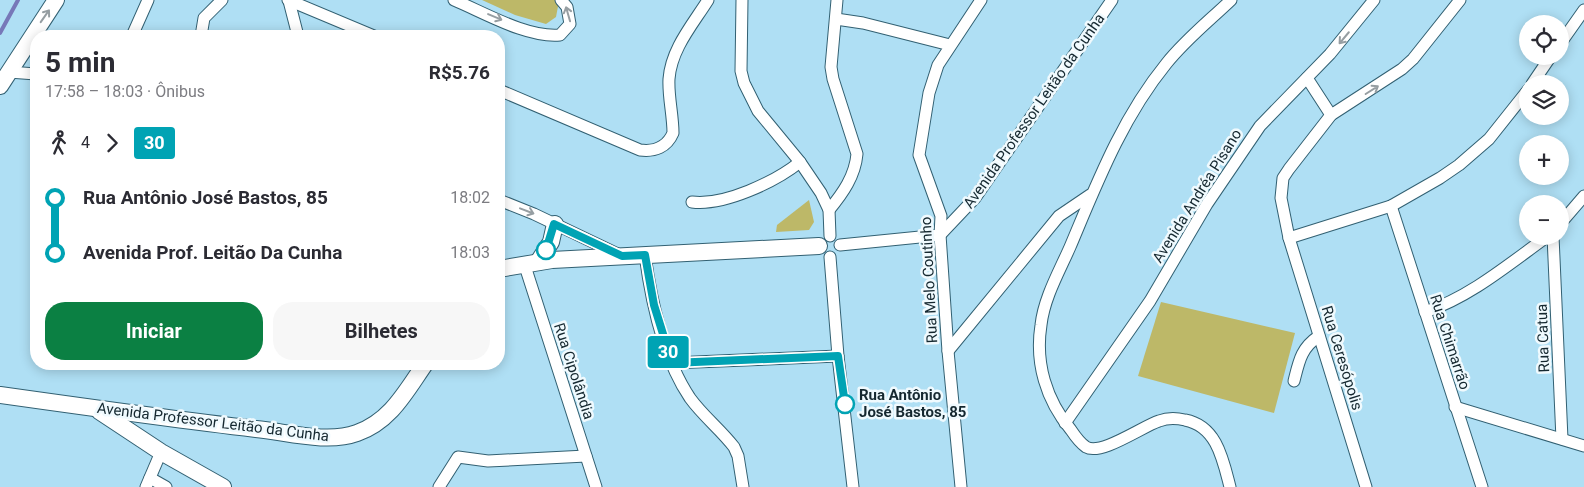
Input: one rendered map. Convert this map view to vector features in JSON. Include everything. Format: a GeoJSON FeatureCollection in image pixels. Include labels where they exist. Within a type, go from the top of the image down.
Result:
{"type":"FeatureCollection","features":[{"type":"Feature","properties":{"kind":"street"},"geometry":{"type":"LineString","coordinates":[[36,30],[56,0]]}},
{"type":"Feature","properties":{"kind":"street"},"geometry":{"type":"LineString","coordinates":[[135,30],[148,0]]}},
{"type":"Feature","properties":{"kind":"street"},"geometry":{"type":"LineString","coordinates":[[202,30],[204,18],[222,0]]}},
{"type":"Feature","properties":{"kind":"street"},"geometry":{"type":"LineString","coordinates":[[289,0],[296,30]]}},
{"type":"Feature","properties":{"kind":"street"},"geometry":{"type":"LineString","coordinates":[[289,0],[360,30]]}},
{"type":"Feature","properties":{"kind":"street"},"geometry":{"type":"LineString","coordinates":[[454,0],[535,34],[550,36],[560,35],[570,24],[567,7],[562,0]]}},
{"type":"Feature","properties":{"kind":"street"},"geometry":{"type":"LineString","coordinates":[[505,93],[640,150],[661,148],[670,139],[673,132],[669,79],[671,67],[677,49],[708,0]]}},
{"type":"Feature","properties":{"kind":"street"},"geometry":{"type":"LineString","coordinates":[[742,0],[741,71],[744,83],[758,111],[800,162],[822,193],[829,210],[827,246],[853,487]]}},
{"type":"Feature","properties":{"kind":"street"},"geometry":{"type":"LineString","coordinates":[[829,210],[850,180],[856,166],[857,154],[831,68],[837,0]]}},
{"type":"Feature","properties":{"kind":"street","name":"Rua Melo Coutinho"},"geometry":{"type":"LineString","coordinates":[[961,487],[948,351],[939,205],[919,155],[929,93],[942,57],[981,0]]}},
{"type":"Feature","properties":{"kind":"street","name":"Avenida Professor Leitão da Cunha"},"geometry":{"type":"LineString","coordinates":[[940,236],[975,198],[1112,0]]}},
{"type":"Feature","properties":{"kind":"street"},"geometry":{"type":"LineString","coordinates":[[1230,487],[1218,446],[1205,428],[1198,424],[1180,419],[1158,421],[1106,446],[1093,449],[1085,446],[1055,409],[1044,383],[1039,341],[1045,305],[1090,196],[1115,143],[1166,64],[1231,0]]}},
{"type":"Feature","properties":{"kind":"street","name":"Avenida Andréa Pisano"},"geometry":{"type":"LineString","coordinates":[[1065,423],[1150,301],[1207,204],[1260,126],[1330,54],[1374,0]]}},
{"type":"Feature","properties":{"kind":"street"},"geometry":{"type":"LineString","coordinates":[[1307,78],[1330,115],[1376,88],[1402,69],[1413,59],[1460,0]]}},
{"type":"Feature","properties":{"kind":"street"},"geometry":{"type":"LineString","coordinates":[[1569,31],[1584,10]]}},
{"type":"Feature","properties":{"kind":"street"},"geometry":{"type":"LineString","coordinates":[[836,19],[863,23],[950,45]]}},
{"type":"Feature","properties":{"kind":"street"},"geometry":{"type":"LineString","coordinates":[[0,86],[30,40]]}},
{"type":"Feature","properties":{"kind":"street"},"geometry":{"type":"LineString","coordinates":[[9,72],[30,74]]}},
{"type":"Feature","properties":{"kind":"street"},"geometry":{"type":"LineString","coordinates":[[1290,238],[1390,206],[1459,165],[1489,139],[1519,101]]}},
{"type":"Feature","properties":{"kind":"street","name":"Rua Ceresópolis"},"geometry":{"type":"LineString","coordinates":[[1330,115],[1283,178],[1281,198],[1290,238],[1318,336],[1366,487]]}},
{"type":"Feature","properties":{"kind":"street"},"geometry":{"type":"LineString","coordinates":[[692,202],[747,192],[783,176],[800,162]]}},
{"type":"Feature","properties":{"kind":"street"},"geometry":{"type":"LineString","coordinates":[[948,351],[1059,216],[1090,196]]}},
{"type":"Feature","properties":{"kind":"street"},"geometry":{"type":"LineString","coordinates":[[1569,214],[1584,196]]}},
{"type":"Feature","properties":{"kind":"street"},"geometry":{"type":"LineString","coordinates":[[505,203],[622,256]]}},
{"type":"Feature","properties":{"kind":"street","name":"Rua Chimarrão"},"geometry":{"type":"LineString","coordinates":[[1390,206],[1482,487]]}},
{"type":"Feature","properties":{"kind":"street"},"geometry":{"type":"LineString","coordinates":[[531,262],[551,242],[554,224]]}},
{"type":"Feature","properties":{"kind":"street"},"geometry":{"type":"LineString","coordinates":[[505,268],[531,262],[827,246],[837,239],[840,245],[940,236]]}},
{"type":"Feature","properties":{"kind":"street"},"geometry":{"type":"LineString","coordinates":[[1425,312],[1440,307],[1491,278],[1536,245]]}},
{"type":"Feature","properties":{"kind":"street","name":"Rua Catua"},"geometry":{"type":"LineString","coordinates":[[1553,245],[1562,439]]}},
{"type":"Feature","properties":{"kind":"street"},"geometry":{"type":"LineString","coordinates":[[645,255],[654,305],[672,363],[689,396],[734,446],[738,456],[743,487]]}},
{"type":"Feature","properties":{"kind":"street","name":"Rua Cipolândia"},"geometry":{"type":"LineString","coordinates":[[531,262],[596,487]]}},
{"type":"Feature","properties":{"kind":"street"},"geometry":{"type":"LineString","coordinates":[[1294,381],[1300,355],[1307,344],[1318,336]]}},
{"type":"Feature","properties":{"kind":"street"},"geometry":{"type":"LineString","coordinates":[[672,363],[838,356]]}},
{"type":"Feature","properties":{"kind":"street","name":"Avenida Professor Leitão da Cunha"},"geometry":{"type":"LineString","coordinates":[[0,395],[96,409],[316,436],[342,436],[364,430],[387,416],[421,370]]}},
{"type":"Feature","properties":{"kind":"street"},"geometry":{"type":"LineString","coordinates":[[1455,407],[1584,446]]}},
{"type":"Feature","properties":{"kind":"street"},"geometry":{"type":"LineString","coordinates":[[96,409],[161,452],[223,487]]}},
{"type":"Feature","properties":{"kind":"street"},"geometry":{"type":"LineString","coordinates":[[161,452],[148,482],[166,487]]}},
{"type":"Feature","properties":{"kind":"street"},"geometry":{"type":"LineString","coordinates":[[439,487],[458,457],[488,461],[586,456]]}},
{"type":"Feature","properties":{"kind":"shaded area"},"geometry":{"type":"Polygon","coordinates":[[[482,0],[559,1],[556,17],[546,24],[515,15],[482,0]]]}},
{"type":"Feature","properties":{"kind":"shaded area"},"geometry":{"type":"Polygon","coordinates":[[[809,200],[814,222],[809,230],[776,232],[777,225],[809,200]]]}},
{"type":"Feature","properties":{"kind":"shaded area"},"geometry":{"type":"Polygon","coordinates":[[[1161,302],[1295,333],[1274,413],[1138,376],[1161,302]]]}},
{"type":"Feature","properties":{"kind":"waterway"},"geometry":{"type":"LineString","coordinates":[[0,33],[18,0]]}},
{"type":"Feature","properties":{"kind":"bus line","name":"30"},"geometry":{"type":"LineString","coordinates":[[546,250],[551,242],[554,224],[622,256],[645,255],[654,305],[672,363],[838,356],[845,404]]}},
{"type":"Feature","properties":{"kind":"place","name":"Rua Antônio José Bastos, 85"},"geometry":{"type":"Point","coordinates":[845,404]}}]}
